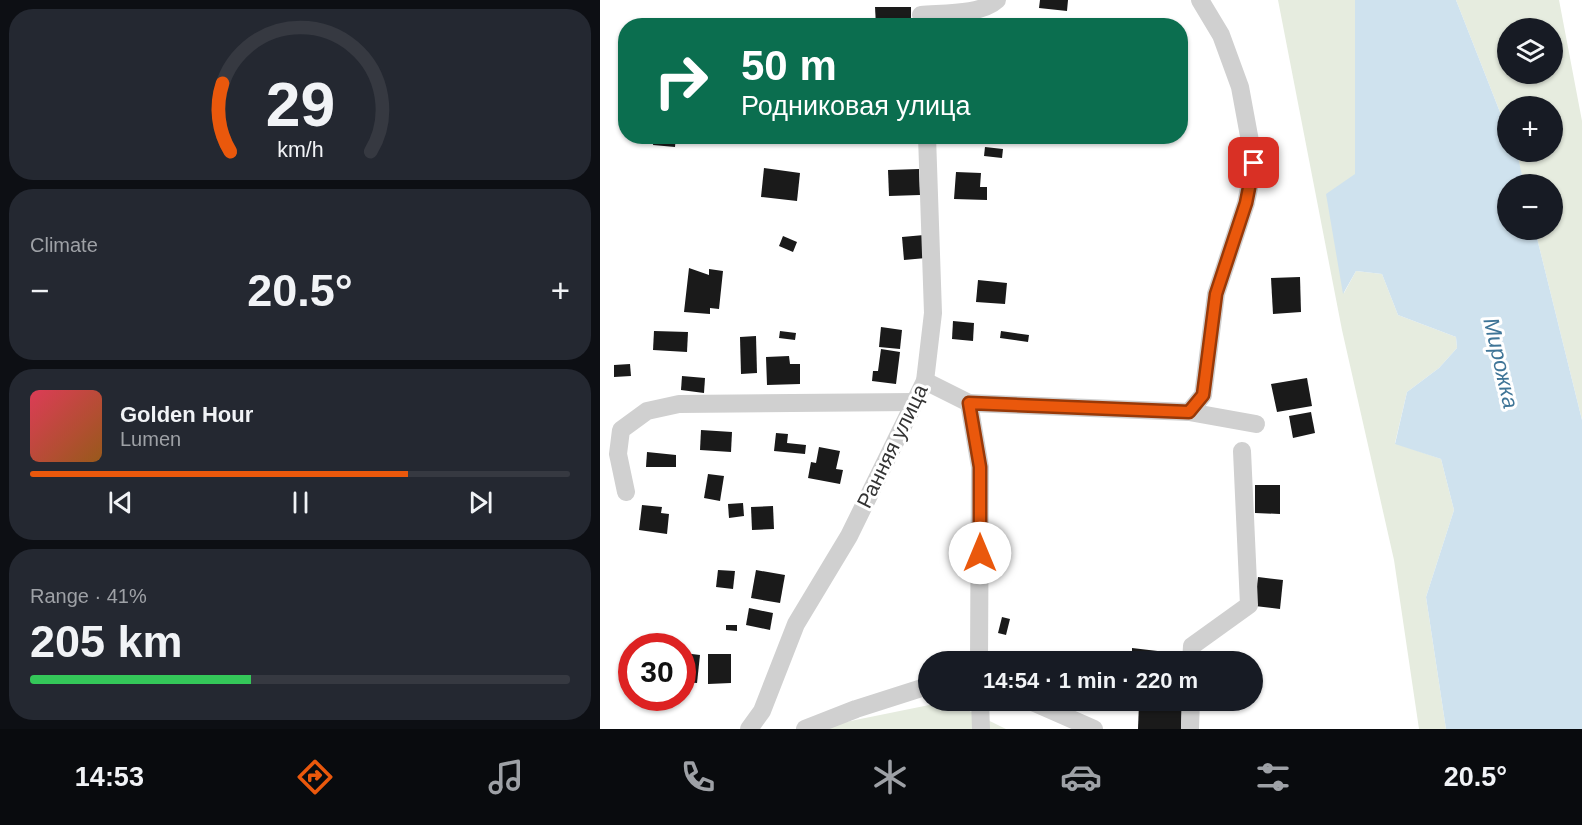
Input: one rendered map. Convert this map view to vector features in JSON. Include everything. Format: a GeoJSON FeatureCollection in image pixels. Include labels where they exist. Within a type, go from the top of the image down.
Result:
{"type":"FeatureCollection","features":[{"type":"Feature","properties":{"kind":"street"},"geometry":{"type":"LineString","coordinates":[[921,13],[971,9],[992,5],[997,0]]}},
{"type":"Feature","properties":{"kind":"street"},"geometry":{"type":"LineString","coordinates":[[1189,412],[1203,395],[1216,294],[1246,203],[1254,163],[1240,87],[1221,35],[1200,0]]}},
{"type":"Feature","properties":{"kind":"street","name":"Ранняя улица"},"geometry":{"type":"LineString","coordinates":[[749,729],[762,711],[795,624],[849,536],[925,381],[933,313],[927,144]]}},
{"type":"Feature","properties":{"kind":"street"},"geometry":{"type":"LineString","coordinates":[[925,381],[969,403],[1189,412],[1256,424]]}},
{"type":"Feature","properties":{"kind":"street"},"geometry":{"type":"LineString","coordinates":[[626,492],[618,454],[621,430],[647,411],[679,404],[914,402]]}},
{"type":"Feature","properties":{"kind":"street"},"geometry":{"type":"LineString","coordinates":[[969,403],[980,467],[979,651]]}},
{"type":"Feature","properties":{"kind":"street"},"geometry":{"type":"LineString","coordinates":[[1191,651],[1191,645],[1249,605],[1242,451]]}},
{"type":"Feature","properties":{"kind":"street"},"geometry":{"type":"LineString","coordinates":[[805,729],[856,709],[918,689]]}},
{"type":"Feature","properties":{"kind":"street"},"geometry":{"type":"LineString","coordinates":[[980,711],[981,729]]}},
{"type":"Feature","properties":{"kind":"street"},"geometry":{"type":"LineString","coordinates":[[1053,711],[1094,729]]}},
{"type":"Feature","properties":{"kind":"street"},"geometry":{"type":"LineString","coordinates":[[1190,729],[1191,711]]}},
{"type":"Feature","properties":{"kind":"shaded area"},"geometry":{"type":"Polygon","coordinates":[[[1278,0],[1355,0],[1355,174],[1344,293],[1356,271],[1382,274],[1398,315],[1456,337],[1457,348],[1439,368],[1407,392],[1395,443],[1441,459],[1454,510],[1426,597],[1446,729],[1419,729],[1394,560],[1342,330],[1278,0]]]}},
{"type":"Feature","properties":{"kind":"shaded area"},"geometry":{"type":"Polygon","coordinates":[[[1456,0],[1559,0],[1562,18],[1497,18],[1497,84],[1563,84],[1563,21],[1582,121],[1582,420],[1537,240],[1563,240],[1563,174],[1522,174],[1518,162],[1563,162],[1563,96],[1497,96],[1497,105],[1456,0]]]}},
{"type":"Feature","properties":{"kind":"shaded area"},"geometry":{"type":"Polygon","coordinates":[[[918,707],[918,711],[969,711],[1006,729],[811,729],[918,707]]]}},
{"type":"Feature","properties":{"kind":"water","name":"Мирожка"},"geometry":{"type":"Polygon","coordinates":[[[1355,0],[1456,0],[1497,105],[1497,162],[1519,162],[1522,174],[1497,174],[1497,240],[1537,240],[1582,420],[1582,729],[1446,729],[1426,597],[1454,510],[1441,459],[1395,444],[1407,392],[1439,368],[1457,348],[1456,337],[1398,315],[1382,274],[1356,271],[1343,294],[1326,194],[1355,174],[1355,0]]]}},
{"type":"Feature","properties":{"kind":"building"},"geometry":{"type":"Polygon","coordinates":[[[1040,0],[1068,0],[1067,11],[1039,8],[1040,0]]]}},
{"type":"Feature","properties":{"kind":"building"},"geometry":{"type":"Polygon","coordinates":[[[875,7],[911,7],[911,18],[876,18],[875,7]]]}},
{"type":"Feature","properties":{"kind":"building"},"geometry":{"type":"Polygon","coordinates":[[[653,144],[675,144],[675,147],[653,144]]]}},
{"type":"Feature","properties":{"kind":"building"},"geometry":{"type":"Polygon","coordinates":[[[985,147],[1003,149],[1002,158],[984,156],[985,147]]]}},
{"type":"Feature","properties":{"kind":"building"},"geometry":{"type":"Polygon","coordinates":[[[764,168],[800,173],[797,201],[761,197],[764,168]]]}},
{"type":"Feature","properties":{"kind":"building"},"geometry":{"type":"Polygon","coordinates":[[[919,169],[920,195],[889,196],[888,170],[919,169]]]}},
{"type":"Feature","properties":{"kind":"building"},"geometry":{"type":"Polygon","coordinates":[[[956,172],[981,173],[980,187],[987,187],[987,200],[954,199],[956,172]]]}},
{"type":"Feature","properties":{"kind":"building"},"geometry":{"type":"Polygon","coordinates":[[[924,235],[926,258],[904,260],[902,237],[924,235]]]}},
{"type":"Feature","properties":{"kind":"building"},"geometry":{"type":"Polygon","coordinates":[[[783,236],[797,242],[793,252],[779,246],[783,236]]]}},
{"type":"Feature","properties":{"kind":"building"},"geometry":{"type":"Polygon","coordinates":[[[689,268],[709,275],[709,269],[723,271],[719,309],[710,308],[710,314],[684,312],[689,268]]]}},
{"type":"Feature","properties":{"kind":"building"},"geometry":{"type":"Polygon","coordinates":[[[1300,277],[1301,312],[1273,314],[1271,278],[1300,277]]]}},
{"type":"Feature","properties":{"kind":"building"},"geometry":{"type":"Polygon","coordinates":[[[978,280],[1007,283],[1005,304],[976,302],[978,280]]]}},
{"type":"Feature","properties":{"kind":"building"},"geometry":{"type":"Polygon","coordinates":[[[953,321],[974,323],[973,341],[952,339],[953,321]]]}},
{"type":"Feature","properties":{"kind":"building"},"geometry":{"type":"Polygon","coordinates":[[[881,327],[902,330],[900,349],[879,347],[881,327]]]}},
{"type":"Feature","properties":{"kind":"building"},"geometry":{"type":"Polygon","coordinates":[[[654,331],[688,332],[687,352],[653,350],[654,331]]]}},
{"type":"Feature","properties":{"kind":"building"},"geometry":{"type":"Polygon","coordinates":[[[780,331],[796,333],[795,340],[779,338],[780,331]]]}},
{"type":"Feature","properties":{"kind":"building"},"geometry":{"type":"Polygon","coordinates":[[[1001,331],[1029,335],[1028,342],[1000,338],[1001,331]]]}},
{"type":"Feature","properties":{"kind":"building"},"geometry":{"type":"Polygon","coordinates":[[[756,336],[757,373],[741,374],[740,337],[756,336]]]}},
{"type":"Feature","properties":{"kind":"building"},"geometry":{"type":"Polygon","coordinates":[[[881,349],[900,352],[896,384],[872,381],[873,371],[878,371],[881,349]]]}},
{"type":"Feature","properties":{"kind":"building"},"geometry":{"type":"Polygon","coordinates":[[[789,356],[790,364],[800,364],[800,384],[767,385],[766,357],[789,356]]]}},
{"type":"Feature","properties":{"kind":"building"},"geometry":{"type":"Polygon","coordinates":[[[630,364],[631,376],[614,377],[614,365],[630,364]]]}},
{"type":"Feature","properties":{"kind":"building"},"geometry":{"type":"Polygon","coordinates":[[[682,376],[705,378],[704,393],[681,390],[682,376]]]}},
{"type":"Feature","properties":{"kind":"building"},"geometry":{"type":"Polygon","coordinates":[[[1307,378],[1312,406],[1277,412],[1271,384],[1307,378]]]}},
{"type":"Feature","properties":{"kind":"building"},"geometry":{"type":"Polygon","coordinates":[[[1311,412],[1315,433],[1293,438],[1289,416],[1311,412]]]}},
{"type":"Feature","properties":{"kind":"building"},"geometry":{"type":"Polygon","coordinates":[[[701,430],[732,432],[731,452],[700,450],[701,430]]]}},
{"type":"Feature","properties":{"kind":"building"},"geometry":{"type":"Polygon","coordinates":[[[776,433],[788,434],[787,443],[806,445],[805,454],[774,451],[776,433]]]}},
{"type":"Feature","properties":{"kind":"building"},"geometry":{"type":"Polygon","coordinates":[[[819,447],[840,451],[836,469],[843,470],[840,484],[808,478],[811,462],[816,463],[819,447]]]}},
{"type":"Feature","properties":{"kind":"building"},"geometry":{"type":"Polygon","coordinates":[[[647,452],[676,455],[676,467],[646,467],[647,452]]]}},
{"type":"Feature","properties":{"kind":"building"},"geometry":{"type":"Polygon","coordinates":[[[708,474],[724,476],[720,501],[704,498],[708,474]]]}},
{"type":"Feature","properties":{"kind":"building"},"geometry":{"type":"Polygon","coordinates":[[[1255,485],[1280,485],[1280,514],[1255,513],[1255,485]]]}},
{"type":"Feature","properties":{"kind":"building"},"geometry":{"type":"Polygon","coordinates":[[[743,503],[744,516],[729,518],[728,504],[743,503]]]}},
{"type":"Feature","properties":{"kind":"building"},"geometry":{"type":"Polygon","coordinates":[[[642,505],[662,507],[661,513],[669,514],[667,534],[639,530],[642,505]]]}},
{"type":"Feature","properties":{"kind":"building"},"geometry":{"type":"Polygon","coordinates":[[[773,506],[774,529],[752,530],[751,507],[773,506]]]}},
{"type":"Feature","properties":{"kind":"building"},"geometry":{"type":"Polygon","coordinates":[[[718,570],[735,571],[733,589],[716,587],[718,570]]]}},
{"type":"Feature","properties":{"kind":"building"},"geometry":{"type":"Polygon","coordinates":[[[756,570],[785,575],[780,603],[751,598],[756,570]]]}},
{"type":"Feature","properties":{"kind":"building"},"geometry":{"type":"Polygon","coordinates":[[[1258,577],[1283,580],[1280,609],[1255,606],[1258,577]]]}},
{"type":"Feature","properties":{"kind":"building"},"geometry":{"type":"Polygon","coordinates":[[[749,608],[773,613],[770,630],[746,625],[749,608]]]}},
{"type":"Feature","properties":{"kind":"building"},"geometry":{"type":"Polygon","coordinates":[[[1002,617],[1010,619],[1006,635],[998,633],[1002,617]]]}},
{"type":"Feature","properties":{"kind":"building"},"geometry":{"type":"Polygon","coordinates":[[[726,625],[737,625],[737,631],[726,630],[726,625]]]}},
{"type":"Feature","properties":{"kind":"building"},"geometry":{"type":"Polygon","coordinates":[[[1132,648],[1158,651],[1132,651],[1132,648]]]}},
{"type":"Feature","properties":{"kind":"building"},"geometry":{"type":"Polygon","coordinates":[[[696,654],[700,655],[696,683],[696,654]]]}},
{"type":"Feature","properties":{"kind":"building"},"geometry":{"type":"Polygon","coordinates":[[[708,654],[731,654],[731,683],[708,684],[708,654]]]}},
{"type":"Feature","properties":{"kind":"building"},"geometry":{"type":"Polygon","coordinates":[[[1139,711],[1182,711],[1181,729],[1138,729],[1139,711]]]}},
{"type":"Feature","properties":{"kind":"route"},"geometry":{"type":"LineString","coordinates":[[980,553],[980,467],[969,403],[1189,412],[1203,395],[1216,294],[1246,203],[1254,163]]}}]}
